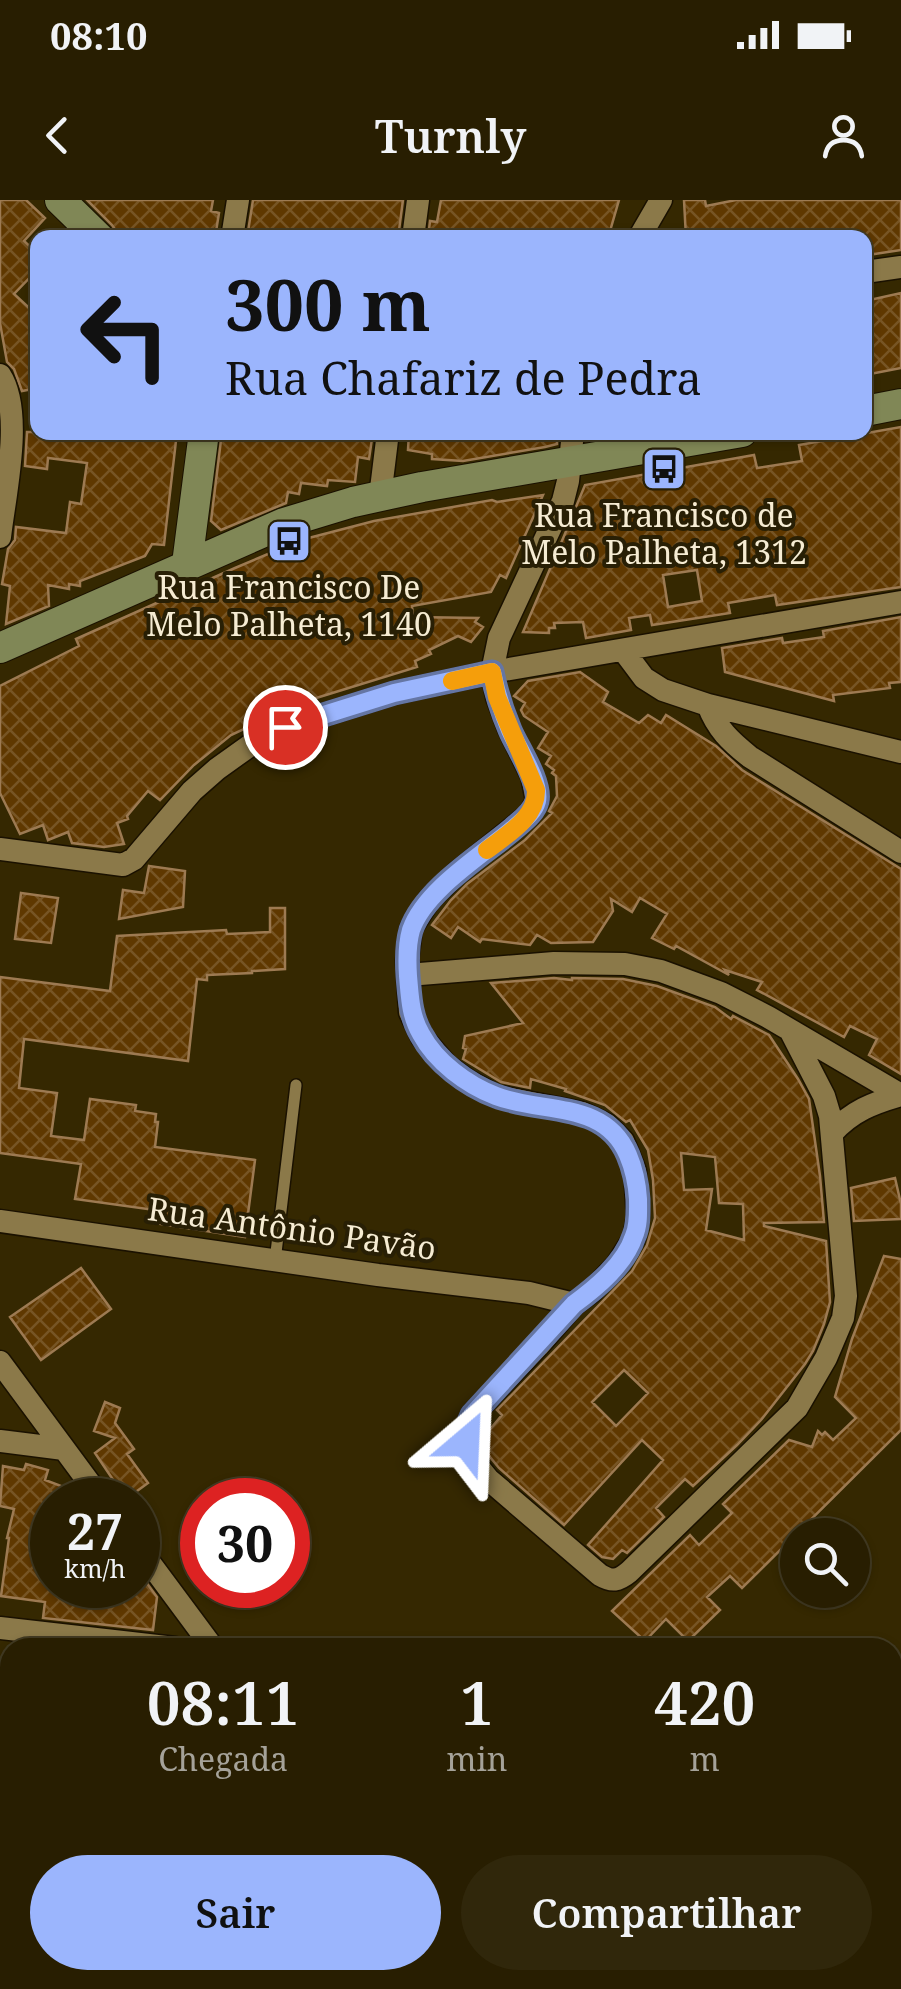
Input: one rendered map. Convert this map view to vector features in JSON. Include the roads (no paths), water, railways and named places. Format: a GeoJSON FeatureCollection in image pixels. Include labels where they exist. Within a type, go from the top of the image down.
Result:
{"type":"FeatureCollection","features":[{"type":"Feature","properties":{"kind":"main road"},"geometry":{"type":"LineString","coordinates":[[60,200],[91,230]]}},
{"type":"Feature","properties":{"kind":"main road"},"geometry":{"type":"LineString","coordinates":[[872,410],[901,404]]}},
{"type":"Feature","properties":{"kind":"main road"},"geometry":{"type":"LineString","coordinates":[[187,564],[203,440]]}},
{"type":"Feature","properties":{"kind":"main road"},"geometry":{"type":"LineString","coordinates":[[0,648],[284,523],[571,448],[656,440]]}},
{"type":"Feature","properties":{"kind":"street"},"geometry":{"type":"LineString","coordinates":[[233,230],[238,200]]}},
{"type":"Feature","properties":{"kind":"street"},"geometry":{"type":"LineString","coordinates":[[414,230],[418,200]]}},
{"type":"Feature","properties":{"kind":"street"},"geometry":{"type":"LineString","coordinates":[[644,230],[661,200]]}},
{"type":"Feature","properties":{"kind":"street"},"geometry":{"type":"LineString","coordinates":[[872,271],[901,267]]}},
{"type":"Feature","properties":{"kind":"street"},"geometry":{"type":"LineString","coordinates":[[0,376],[13,421],[0,537]]}},
{"type":"Feature","properties":{"kind":"street"},"geometry":{"type":"LineString","coordinates":[[380,497],[387,440]]}},
{"type":"Feature","properties":{"kind":"street"},"geometry":{"type":"LineString","coordinates":[[571,448],[563,501],[499,638],[492,672],[497,697],[532,776],[537,801],[529,815],[457,872],[429,900],[412,929],[406,961],[410,1012],[422,1038],[447,1066],[496,1096],[582,1113],[607,1125],[622,1141],[635,1171],[638,1217],[634,1238],[617,1265],[574,1304],[472,1415],[466,1429],[471,1458],[488,1479],[610,1581],[629,1572],[796,1408],[817,1376],[843,1318],[846,1296],[832,1133],[824,1096],[791,1032]]}},
{"type":"Feature","properties":{"kind":"street"},"geometry":{"type":"LineString","coordinates":[[0,849],[123,865],[134,860],[192,791],[228,760],[285,727],[394,693],[492,672],[901,602]]}},
{"type":"Feature","properties":{"kind":"street"},"geometry":{"type":"LineString","coordinates":[[624,650],[644,678],[663,690],[708,705],[901,752]]}},
{"type":"Feature","properties":{"kind":"street"},"geometry":{"type":"LineString","coordinates":[[708,705],[716,724],[750,757],[901,852]]}},
{"type":"Feature","properties":{"kind":"street"},"geometry":{"type":"LineString","coordinates":[[408,975],[554,963],[625,964],[721,992],[901,1095]]}},
{"type":"Feature","properties":{"kind":"street"},"geometry":{"type":"LineString","coordinates":[[832,1133],[857,1110],[901,1095]]}},
{"type":"Feature","properties":{"kind":"street","name":"Rua Antônio Pavão"},"geometry":{"type":"LineString","coordinates":[[0,1222],[529,1294],[574,1304]]}},
{"type":"Feature","properties":{"kind":"street"},"geometry":{"type":"LineString","coordinates":[[0,1362],[86,1478]]}},
{"type":"Feature","properties":{"kind":"street"},"geometry":{"type":"LineString","coordinates":[[0,1441],[64,1449]]}},
{"type":"Feature","properties":{"kind":"street"},"geometry":{"type":"LineString","coordinates":[[160,1577],[205,1638]]}},
{"type":"Feature","properties":{"kind":"street"},"geometry":{"type":"LineString","coordinates":[[0,1628],[87,1638]]}},
{"type":"Feature","properties":{"kind":"lane"},"geometry":{"type":"LineString","coordinates":[[275,1260],[296,1085]]}},
{"type":"Feature","properties":{"kind":"place","name":"Rua Francisco de Melo Palheta, 1312"},"geometry":{"type":"Point","coordinates":[664,469]}},
{"type":"Feature","properties":{"kind":"place","name":"Rua Francisco De Melo Palheta, 1140"},"geometry":{"type":"Point","coordinates":[289,541]}}]}
